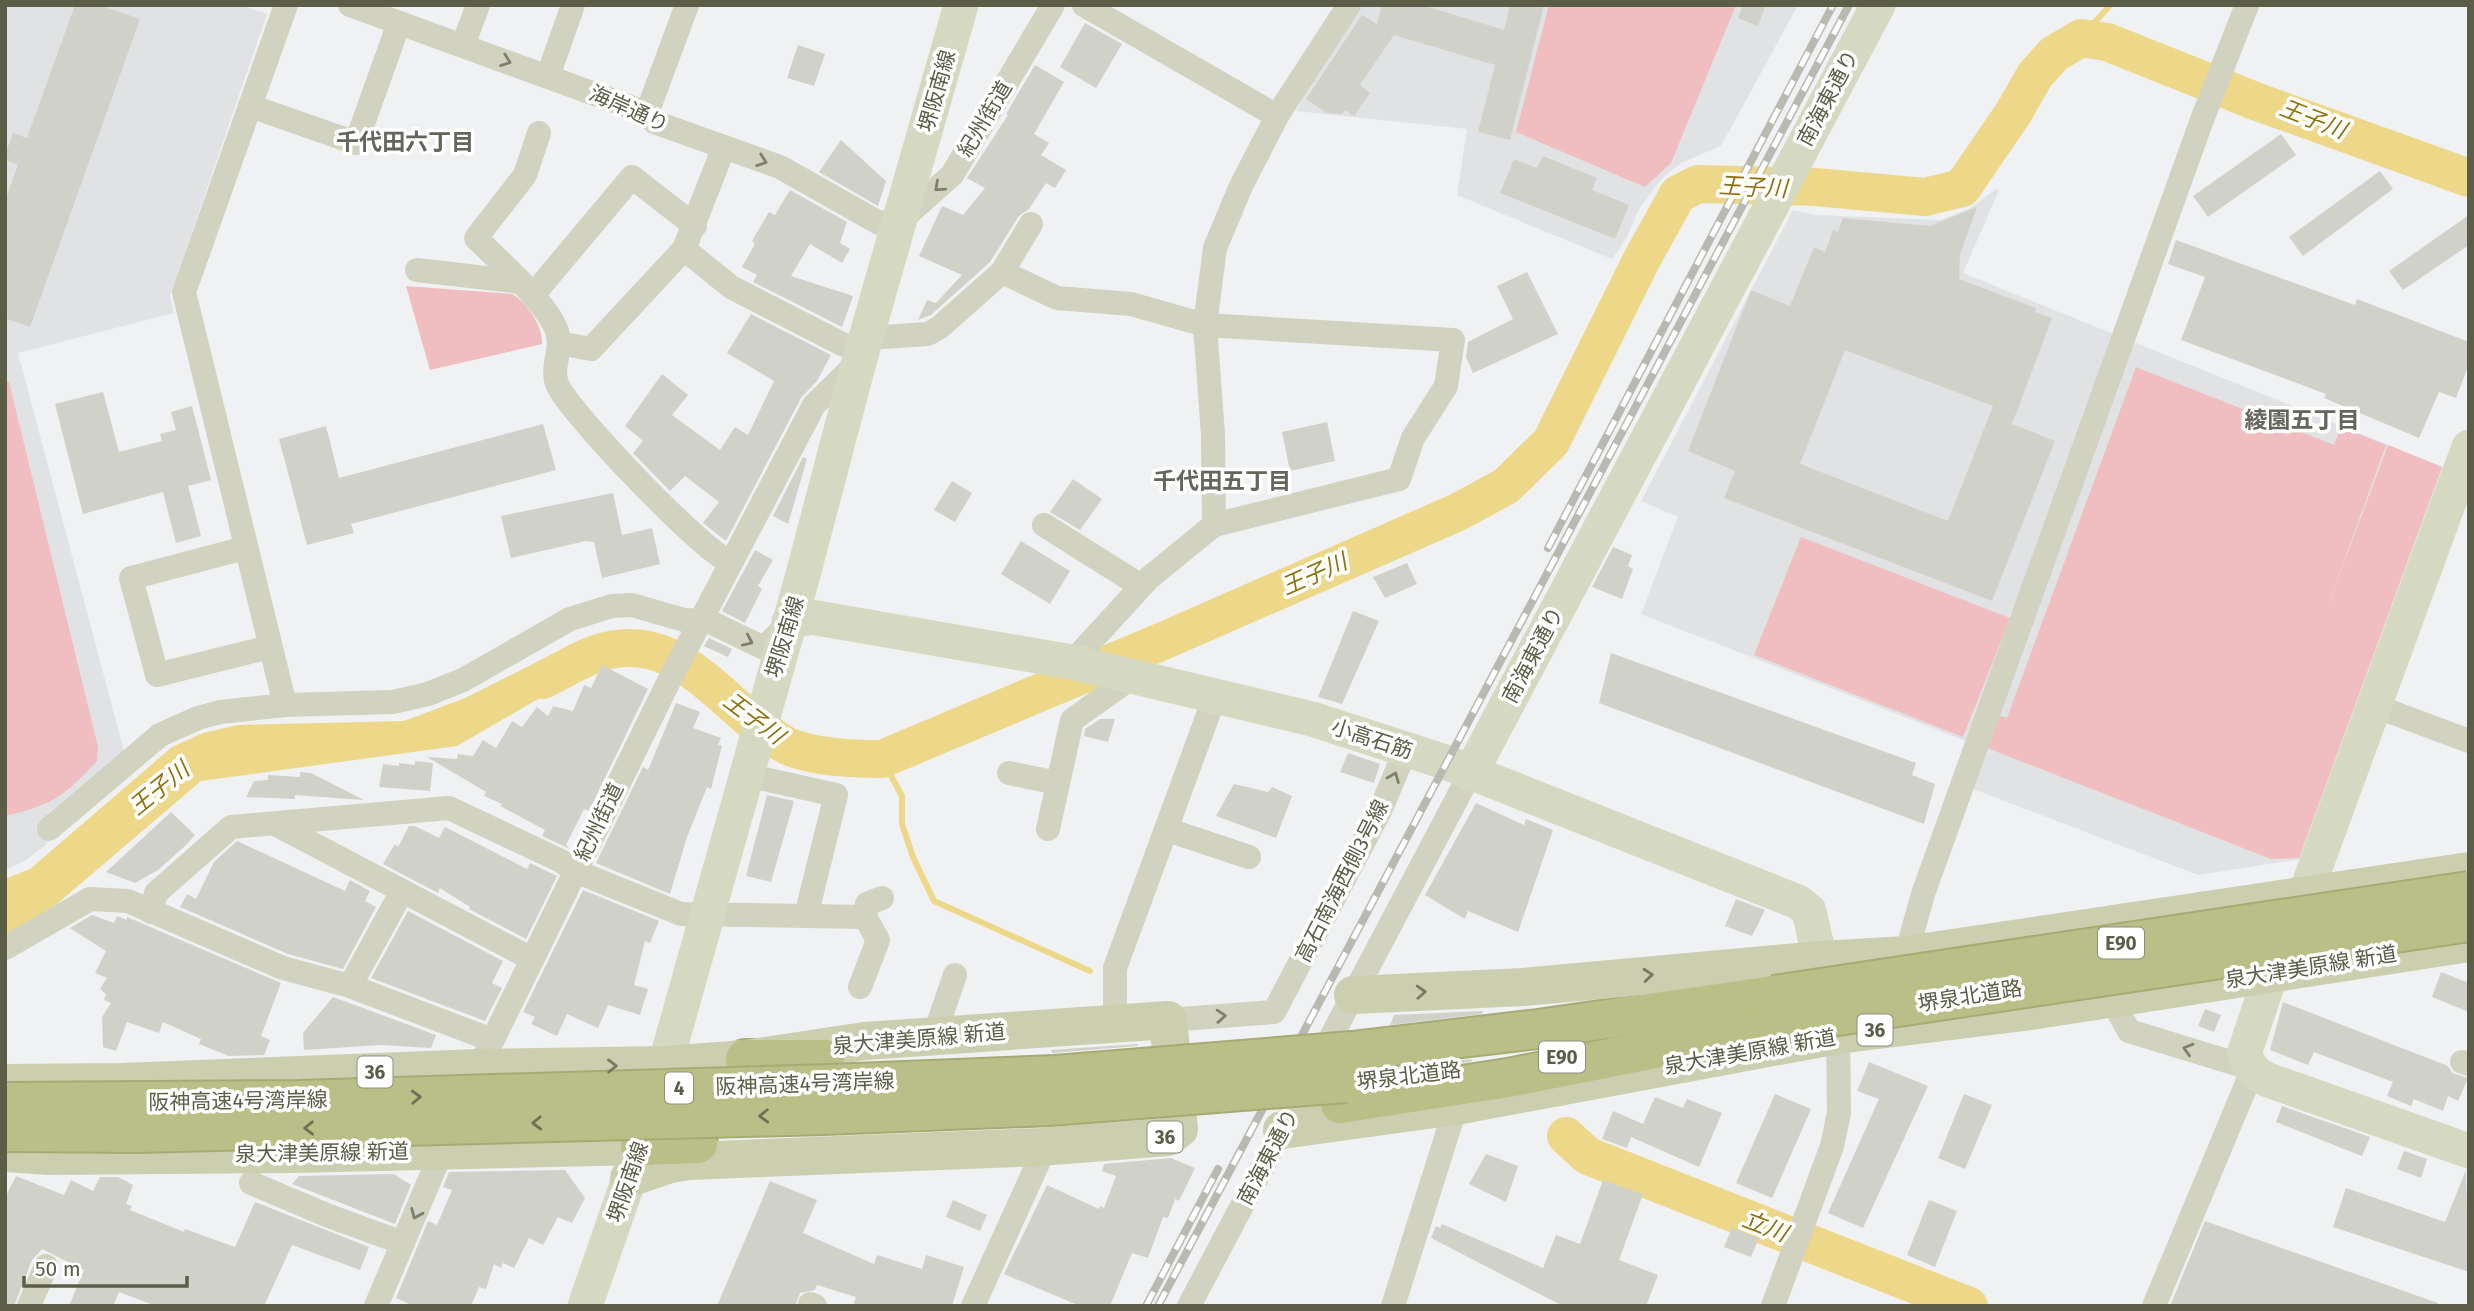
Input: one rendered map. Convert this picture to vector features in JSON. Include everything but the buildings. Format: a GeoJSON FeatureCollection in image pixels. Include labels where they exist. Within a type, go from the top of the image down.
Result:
{"type":"FeatureCollection","features":[{"type":"Feature","properties":{"kind":"highway","name":"堺泉北道路"},"geometry":{"type":"LineString","coordinates":[[1349,1067],[1539,1060],[1775,1010],[2469,891]]}},
{"type":"Feature","properties":{"kind":"highway","name":"堺泉北道路"},"geometry":{"type":"LineString","coordinates":[[1775,1010],[2469,922]]}},
{"type":"Feature","properties":{"kind":"highway"},"geometry":{"type":"LineString","coordinates":[[745,1059],[944,1058],[1229,1041],[1499,1016],[1775,1010]]}},
{"type":"Feature","properties":{"kind":"highway"},"geometry":{"type":"LineString","coordinates":[[634,1162],[698,1144],[1045,1129],[1199,1119],[1327,1105],[1470,1084],[1775,1010]]}},
{"type":"Feature","properties":{"kind":"highway","name":"阪神高速4号湾岸線"},"geometry":{"type":"LineString","coordinates":[[5,1102],[299,1100],[1349,1067]]}},
{"type":"Feature","properties":{"kind":"highway","name":"阪神高速4号湾岸線"},"geometry":{"type":"LineString","coordinates":[[5,1132],[139,1133],[825,1115],[1050,1106],[1349,1067]]}},
{"type":"Feature","properties":{"kind":"main road"},"geometry":{"type":"LineString","coordinates":[[1353,995],[1523,987],[1820,960],[1906,955],[2469,871]]}},
{"type":"Feature","properties":{"kind":"main road","name":"泉大津美原線 新道"},"geometry":{"type":"LineString","coordinates":[[1282,1130],[1456,1106],[1838,1035],[2118,997],[2469,943]]}},
{"type":"Feature","properties":{"kind":"main road","name":"泉大津美原線 新道"},"geometry":{"type":"LineString","coordinates":[[5,1083],[122,1082],[485,1054],[666,1065],[745,1059],[864,1041],[1168,1020],[1179,1129],[1168,1137],[1040,1147],[670,1164],[442,1151],[62,1156],[5,1153]]}},
{"type":"Feature","properties":{"kind":"street"},"geometry":{"type":"LineString","coordinates":[[285,705],[184,292],[286,5]]}},
{"type":"Feature","properties":{"kind":"street","name":"海岸通り"},"geometry":{"type":"LineString","coordinates":[[350,5],[387,15],[647,113],[654,122],[780,167],[879,223],[901,220]]}},
{"type":"Feature","properties":{"kind":"street"},"geometry":{"type":"LineString","coordinates":[[463,45],[478,5]]}},
{"type":"Feature","properties":{"kind":"street"},"geometry":{"type":"LineString","coordinates":[[548,76],[573,5]]}},
{"type":"Feature","properties":{"kind":"street"},"geometry":{"type":"LineString","coordinates":[[647,113],[687,5]]}},
{"type":"Feature","properties":{"kind":"street","name":"堺阪南線"},"geometry":{"type":"LineString","coordinates":[[585,1306],[666,1065],[789,622],[857,348],[901,220],[961,5]]}},
{"type":"Feature","properties":{"kind":"street","name":"紀州街道"},"geometry":{"type":"LineString","coordinates":[[901,220],[952,175],[1053,5]]}},
{"type":"Feature","properties":{"kind":"street"},"geometry":{"type":"LineString","coordinates":[[1084,5],[1277,116]]}},
{"type":"Feature","properties":{"kind":"street"},"geometry":{"type":"LineString","coordinates":[[1214,525],[1213,435],[1205,325],[1215,248],[1241,186],[1277,116],[1349,5]]}},
{"type":"Feature","properties":{"kind":"street","name":"南海東通り"},"geometry":{"type":"LineString","coordinates":[[1189,1306],[1878,5]]}},
{"type":"Feature","properties":{"kind":"street"},"geometry":{"type":"LineString","coordinates":[[1906,955],[1923,894],[2203,117],[2247,5]]}},
{"type":"Feature","properties":{"kind":"street"},"geometry":{"type":"LineString","coordinates":[[250,106],[356,143],[387,15]]}},
{"type":"Feature","properties":{"kind":"street"},"geometry":{"type":"LineString","coordinates":[[539,133],[525,175],[476,238],[527,288],[558,332],[559,343],[554,368],[557,385],[573,408],[671,512],[731,563]]}},
{"type":"Feature","properties":{"kind":"street"},"geometry":{"type":"LineString","coordinates":[[559,343],[591,349],[684,249],[724,147]]}},
{"type":"Feature","properties":{"kind":"street"},"geometry":{"type":"LineString","coordinates":[[527,288],[632,177],[695,226]]}},
{"type":"Feature","properties":{"kind":"street"},"geometry":{"type":"LineString","coordinates":[[684,249],[731,287],[857,348],[928,334],[940,327],[1002,272],[1031,224]]}},
{"type":"Feature","properties":{"kind":"street"},"geometry":{"type":"LineString","coordinates":[[417,270],[527,288]]}},
{"type":"Feature","properties":{"kind":"street"},"geometry":{"type":"LineString","coordinates":[[1002,272],[1057,298],[1131,304],[1205,325],[1453,340],[1446,386],[1413,438],[1399,480],[1214,525],[1141,586],[1072,662]]}},
{"type":"Feature","properties":{"kind":"street","name":"紀州街道"},"geometry":{"type":"LineString","coordinates":[[376,1306],[485,1054],[694,631],[814,405],[857,348]]}},
{"type":"Feature","properties":{"kind":"street"},"geometry":{"type":"LineString","coordinates":[[2469,447],[2305,895],[2271,974],[2245,1051],[2246,1060],[2253,1069],[2268,1080],[2469,1151]]}},
{"type":"Feature","properties":{"kind":"street"},"geometry":{"type":"LineString","coordinates":[[1044,524],[1141,586]]}},
{"type":"Feature","properties":{"kind":"street"},"geometry":{"type":"LineString","coordinates":[[245,548],[131,578],[157,675],[270,647]]}},
{"type":"Feature","properties":{"kind":"street"},"geometry":{"type":"LineString","coordinates":[[49,829],[160,735],[220,712],[285,705],[393,702],[428,694],[463,680],[570,619],[612,606],[632,605],[684,620],[694,631],[708,621],[764,648],[789,622]]}},
{"type":"Feature","properties":{"kind":"street","name":"小高石筋"},"geometry":{"type":"LineString","coordinates":[[789,622],[811,617],[1072,662],[1312,719],[1406,748],[1798,902],[1809,911],[1838,1035]]}},
{"type":"Feature","properties":{"kind":"street"},"geometry":{"type":"LineString","coordinates":[[1048,830],[1072,720],[1134,676]]}},
{"type":"Feature","properties":{"kind":"street"},"geometry":{"type":"LineString","coordinates":[[1115,1022],[1115,968],[1168,830],[1215,696]]}},
{"type":"Feature","properties":{"kind":"street"},"geometry":{"type":"LineString","coordinates":[[2375,706],[2469,741]]}},
{"type":"Feature","properties":{"kind":"street","name":"高石南海西側3号線"},"geometry":{"type":"LineString","coordinates":[[1168,1020],[1274,1012],[1380,811],[1406,748]]}},
{"type":"Feature","properties":{"kind":"street"},"geometry":{"type":"LineString","coordinates":[[749,762],[836,795],[806,916]]}},
{"type":"Feature","properties":{"kind":"street"},"geometry":{"type":"LineString","coordinates":[[1009,773],[1058,783]]}},
{"type":"Feature","properties":{"kind":"street"},"geometry":{"type":"LineString","coordinates":[[151,912],[156,892],[231,827],[449,808],[561,861],[575,871],[681,914],[865,917]]}},
{"type":"Feature","properties":{"kind":"street"},"geometry":{"type":"LineString","coordinates":[[275,824],[401,893],[532,959]]}},
{"type":"Feature","properties":{"kind":"street"},"geometry":{"type":"LineString","coordinates":[[1168,830],[1249,857]]}},
{"type":"Feature","properties":{"kind":"street"},"geometry":{"type":"LineString","coordinates":[[350,986],[401,893]]}},
{"type":"Feature","properties":{"kind":"street"},"geometry":{"type":"LineString","coordinates":[[860,987],[878,940],[865,917],[867,904],[881,898]]}},
{"type":"Feature","properties":{"kind":"street"},"geometry":{"type":"LineString","coordinates":[[5,948],[90,899],[128,901],[283,968],[350,986],[485,1054]]}},
{"type":"Feature","properties":{"kind":"street"},"geometry":{"type":"LineString","coordinates":[[934,1036],[955,975]]}},
{"type":"Feature","properties":{"kind":"street"},"geometry":{"type":"LineString","coordinates":[[2118,997],[2120,1015],[2129,1031],[2253,1069]]}},
{"type":"Feature","properties":{"kind":"street"},"geometry":{"type":"LineString","coordinates":[[1773,1306],[1832,1146],[1839,1113],[1838,1035]]}},
{"type":"Feature","properties":{"kind":"street"},"geometry":{"type":"LineString","coordinates":[[2154,1306],[2253,1069]]}},
{"type":"Feature","properties":{"kind":"street"},"geometry":{"type":"LineString","coordinates":[[1393,1306],[1456,1106]]}},
{"type":"Feature","properties":{"kind":"street"},"geometry":{"type":"LineString","coordinates":[[973,1306],[1038,1163],[1040,1147]]}},
{"type":"Feature","properties":{"kind":"street"},"geometry":{"type":"LineString","coordinates":[[251,1183],[329,1216],[404,1243]]}},
{"type":"Feature","properties":{"kind":"street"},"geometry":{"type":"LineString","coordinates":[[29,1306],[46,1266]]}},
{"type":"Feature","properties":{"kind":"shaded area"},"geometry":{"type":"Polygon","coordinates":[[[5,5],[241,5],[267,14],[170,296],[174,313],[18,353],[124,751],[47,814],[47,844],[26,860],[5,870],[5,5]]]}},
{"type":"Feature","properties":{"kind":"shaded area"},"geometry":{"type":"Polygon","coordinates":[[[1357,5],[1798,5],[1721,146],[1681,163],[1663,177],[1639,209],[1626,239],[1612,259],[1457,195],[1467,129],[1296,111],[1357,5]]]}},
{"type":"Feature","properties":{"kind":"shaded area"},"geometry":{"type":"Polygon","coordinates":[[[1549,5],[1736,5],[1671,163],[1645,187],[1516,132],[1549,5]]]}},
{"type":"Feature","properties":{"kind":"shaded area"},"geometry":{"type":"Polygon","coordinates":[[[1996,189],[1999,190],[1963,273],[2443,467],[2300,859],[2198,875],[1968,787],[1981,747],[1641,614],[1678,517],[1641,501],[1793,210],[1816,215],[1940,220],[1969,209],[1996,189]]]}},
{"type":"Feature","properties":{"kind":"shaded area"},"geometry":{"type":"Polygon","coordinates":[[[406,286],[512,294],[533,316],[540,330],[542,344],[430,370],[406,286]]]}},
{"type":"Feature","properties":{"kind":"shaded area"},"geometry":{"type":"Polygon","coordinates":[[[2136,367],[2334,445],[2341,427],[2386,445],[2325,613],[2388,445],[2442,467],[2299,858],[2271,859],[1982,746],[1996,715],[2007,718],[2136,367]]]}},
{"type":"Feature","properties":{"kind":"shaded area"},"geometry":{"type":"Polygon","coordinates":[[[5,381],[9,382],[98,747],[97,761],[57,798],[35,808],[5,816],[5,381]]]}},
{"type":"Feature","properties":{"kind":"shaded area"},"geometry":{"type":"Polygon","coordinates":[[[1801,537],[2010,618],[1963,737],[1754,655],[1801,537]]]}},
{"type":"Feature","properties":{"kind":"water"},"geometry":{"type":"Polygon","coordinates":[[[571,645],[600,663],[457,746],[201,781],[58,903],[5,938],[5,879],[30,869],[172,747],[203,733],[238,725],[404,721],[465,698],[571,645]]]}},
{"type":"Feature","properties":{"kind":"waterway"},"geometry":{"type":"LineString","coordinates":[[2081,38],[2110,5]]}},
{"type":"Feature","properties":{"kind":"waterway","name":"王子川"},"geometry":{"type":"LineString","coordinates":[[543,680],[596,654],[625,648],[651,651],[675,660],[697,674],[760,728],[792,748],[831,756],[882,759],[1163,641],[1458,512],[1506,486],[1551,442],[1643,257],[1678,194],[1698,184],[1815,187],[1925,197],[1962,188],[2014,112],[2035,75],[2054,54],[2081,38],[2107,42],[2255,101],[2469,178]]}},
{"type":"Feature","properties":{"kind":"waterway"},"geometry":{"type":"LineString","coordinates":[[882,759],[902,796],[902,824],[913,857],[934,901],[1090,971]]}},
{"type":"Feature","properties":{"kind":"waterway","name":"立川"},"geometry":{"type":"LineString","coordinates":[[1566,1136],[1588,1156],[1969,1306]]}},
{"type":"Feature","properties":{"kind":"railway"},"geometry":{"type":"LineString","coordinates":[[1548,548],[1833,5]]}},
{"type":"Feature","properties":{"kind":"railway"},"geometry":{"type":"LineString","coordinates":[[1158,1306],[1849,5]]}},
{"type":"Feature","properties":{"kind":"railway"},"geometry":{"type":"LineString","coordinates":[[1146,1306],[1218,1169]]}},
{"type":"Feature","properties":{"kind":"district","name":"千代田六丁目"},"geometry":{"type":"Point","coordinates":[405,142]}},
{"type":"Feature","properties":{"kind":"district","name":"綾園五丁目"},"geometry":{"type":"Point","coordinates":[2302,420]}},
{"type":"Feature","properties":{"kind":"district","name":"千代田五丁目"},"geometry":{"type":"Point","coordinates":[1222,481]}}]}
